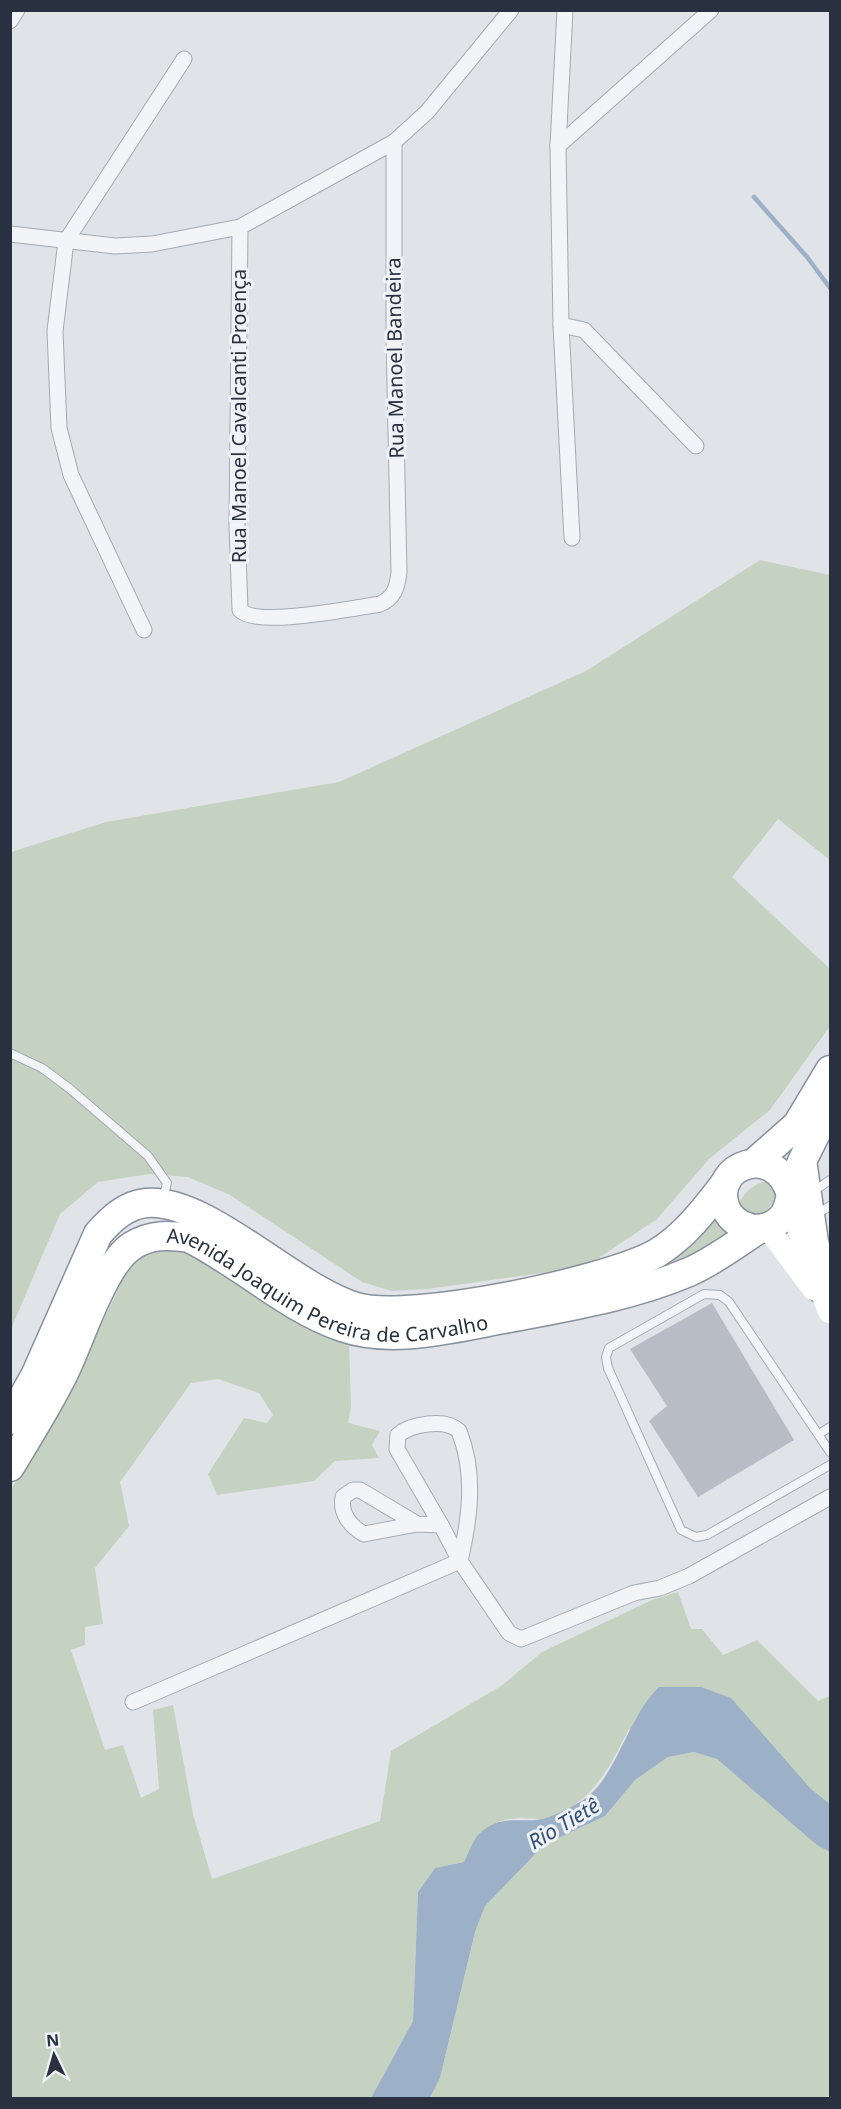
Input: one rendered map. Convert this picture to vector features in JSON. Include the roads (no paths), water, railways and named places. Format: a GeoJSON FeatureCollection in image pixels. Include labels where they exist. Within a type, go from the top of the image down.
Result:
{"type":"FeatureCollection","features":[{"type":"Feature","properties":{"kind":"highway"},"geometry":{"type":"LineString","coordinates":[[810,1199],[777,1222],[763,1228],[748,1228],[729,1215],[724,1204],[726,1182],[739,1167],[755,1162],[797,1125],[831,1070]]}},
{"type":"Feature","properties":{"kind":"highway"},"geometry":{"type":"LineString","coordinates":[[827,1306],[802,1161],[831,1106]]}},
{"type":"Feature","properties":{"kind":"highway"},"geometry":{"type":"LineString","coordinates":[[755,1162],[768,1164],[810,1199]]}},
{"type":"Feature","properties":{"kind":"highway","name":"Avenida Joaquim Pereira de Carvalho"},"geometry":{"type":"LineString","coordinates":[[10,1420],[35,1376],[98,1234],[113,1217],[131,1207],[146,1203],[163,1203],[182,1207],[321,1292],[355,1307],[380,1312],[450,1306],[589,1278],[628,1265],[656,1253],[676,1238],[697,1219],[726,1182]]}},
{"type":"Feature","properties":{"kind":"highway","name":"Avenida Joaquim Pereira de Carvalho"},"geometry":{"type":"LineString","coordinates":[[10,1467],[64,1374],[98,1296],[116,1264],[130,1247],[150,1238],[168,1234],[189,1238],[317,1316],[342,1327],[387,1334],[463,1326],[609,1299],[689,1272],[710,1262],[763,1228]]}},
{"type":"Feature","properties":{"kind":"main road"},"geometry":{"type":"LineString","coordinates":[[763,1228],[827,1306]]}},
{"type":"Feature","properties":{"kind":"street"},"geometry":{"type":"LineString","coordinates":[[10,21],[17,10]]}},
{"type":"Feature","properties":{"kind":"street"},"geometry":{"type":"LineString","coordinates":[[10,234],[115,246],[152,244],[240,227],[394,142],[427,112],[511,10]]}},
{"type":"Feature","properties":{"kind":"street"},"geometry":{"type":"LineString","coordinates":[[565,10],[558,146],[561,325],[572,538]]}},
{"type":"Feature","properties":{"kind":"street"},"geometry":{"type":"LineString","coordinates":[[558,146],[711,10]]}},
{"type":"Feature","properties":{"kind":"street"},"geometry":{"type":"LineString","coordinates":[[144,630],[71,475],[59,428],[56,331],[66,241],[184,59]]}},
{"type":"Feature","properties":{"kind":"street","name":"Rua Manoel Bandeira"},"geometry":{"type":"LineString","coordinates":[[238,604],[245,615],[261,618],[322,613],[380,604],[394,594],[399,573],[393,315],[394,142]]}},
{"type":"Feature","properties":{"kind":"street","name":"Rua Manoel Cavalcanti Proença"},"geometry":{"type":"LineString","coordinates":[[238,604],[240,227]]}},
{"type":"Feature","properties":{"kind":"street"},"geometry":{"type":"LineString","coordinates":[[561,325],[584,330],[696,446]]}},
{"type":"Feature","properties":{"kind":"street"},"geometry":{"type":"LineString","coordinates":[[460,1561],[469,1523],[471,1485],[459,1431],[446,1424],[403,1430],[398,1435],[398,1449],[460,1561],[514,1637],[529,1637],[634,1593],[660,1588],[689,1576],[831,1497]]}},
{"type":"Feature","properties":{"kind":"street"},"geometry":{"type":"LineString","coordinates":[[417,1524],[441,1525]]}},
{"type":"Feature","properties":{"kind":"street"},"geometry":{"type":"LineString","coordinates":[[133,1702],[460,1561]]}},
{"type":"Feature","properties":{"kind":"lane"},"geometry":{"type":"LineString","coordinates":[[10,1053],[42,1068],[69,1088],[148,1156],[166,1183],[163,1203]]}},
{"type":"Feature","properties":{"kind":"lane"},"geometry":{"type":"LineString","coordinates":[[830,1449],[746,1324],[729,1302],[720,1295],[704,1294],[609,1348],[606,1357],[608,1368],[681,1530],[688,1535],[707,1535],[831,1465]]}},
{"type":"Feature","properties":{"kind":"lane"},"geometry":{"type":"LineString","coordinates":[[819,1434],[831,1427]]}},
{"type":"Feature","properties":{"kind":"water","name":"Rio Tietê"},"geometry":{"type":"Polygon","coordinates":[[[659,1687],[701,1687],[731,1698],[810,1788],[830,1804],[830,1852],[817,1845],[717,1759],[694,1752],[668,1757],[635,1780],[605,1816],[544,1845],[485,1906],[475,1932],[440,2078],[430,2098],[371,2098],[413,2021],[418,1892],[435,1868],[464,1862],[479,1834],[488,1827],[505,1821],[549,1817],[586,1798],[606,1775],[648,1699],[659,1687]]]}},
{"type":"Feature","properties":{"kind":"waterway"},"geometry":{"type":"LineString","coordinates":[[754,197],[807,257],[830,288]]}}]}
